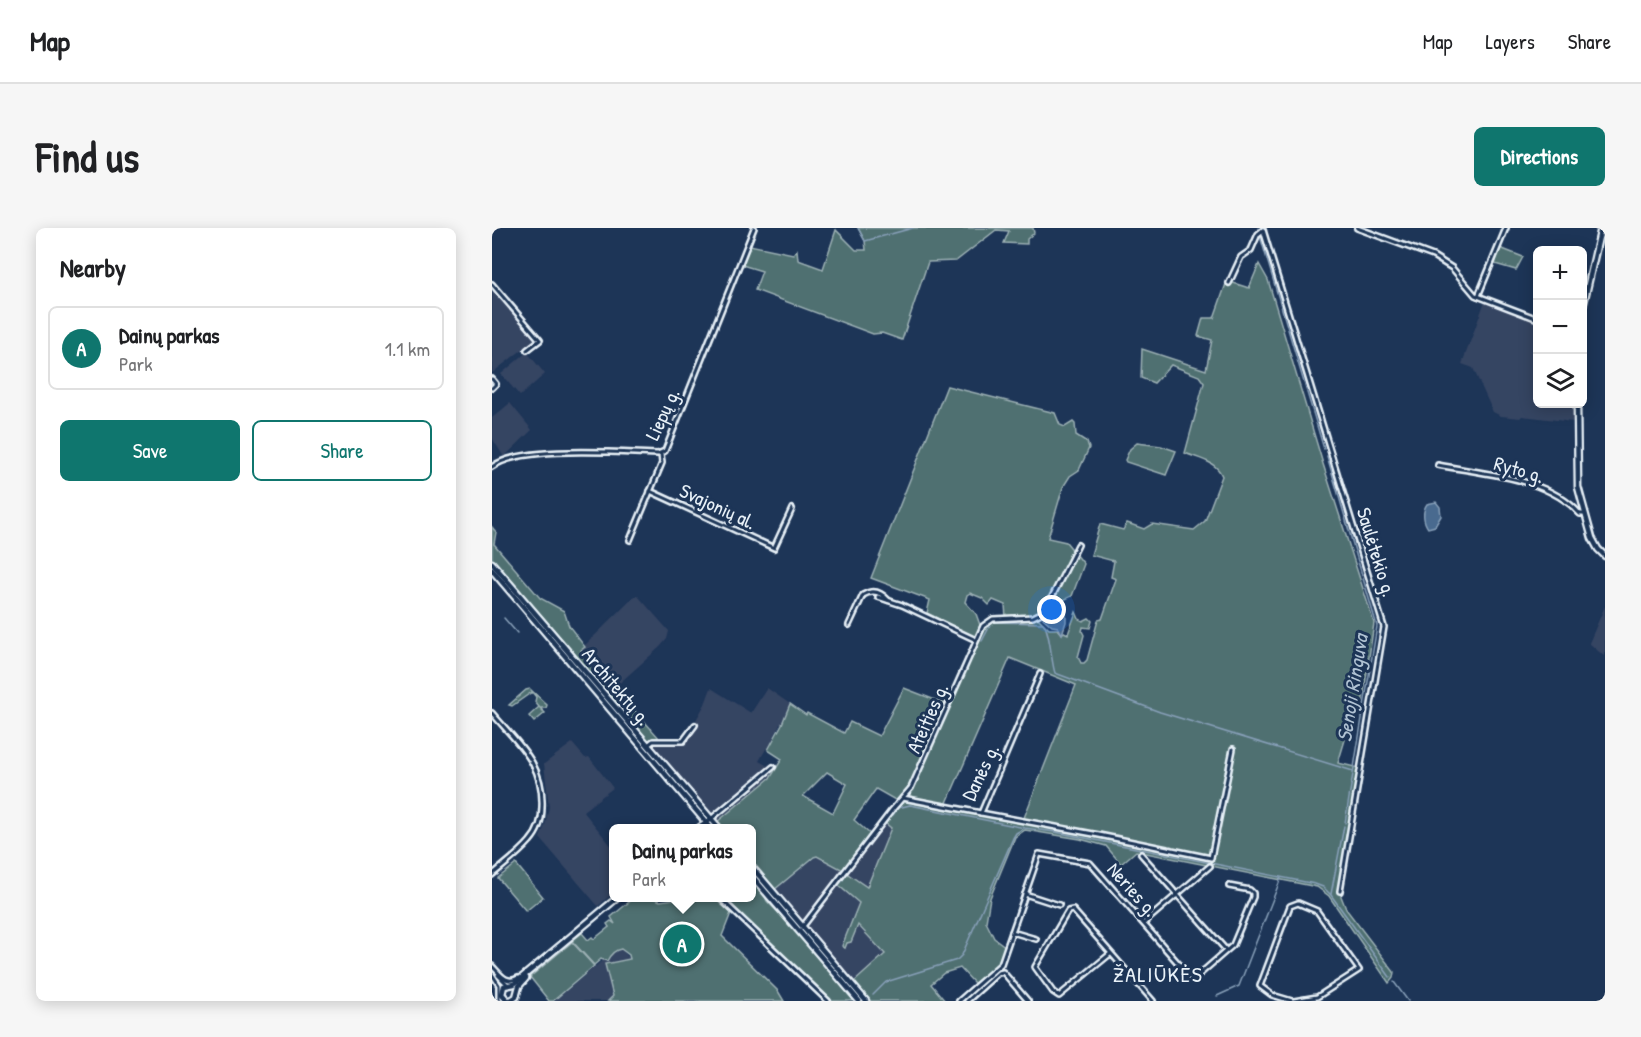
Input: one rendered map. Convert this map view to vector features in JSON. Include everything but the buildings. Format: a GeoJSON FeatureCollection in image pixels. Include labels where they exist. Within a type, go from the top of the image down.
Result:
{"type":"FeatureCollection","features":[{"type":"Feature","properties":{"kind":"main road"},"geometry":{"type":"LineString","coordinates":[[1585,300],[1601,228]]}},
{"type":"Feature","properties":{"kind":"main road"},"geometry":{"type":"LineString","coordinates":[[1577,408],[1577,481],[1594,544],[1605,556]]}},
{"type":"Feature","properties":{"kind":"main road","name":"Architektų g."},"geometry":{"type":"LineString","coordinates":[[492,563],[713,824]]}},
{"type":"Feature","properties":{"kind":"main road","name":"Architektų g."},"geometry":{"type":"LineString","coordinates":[[492,570],[645,744]]}},
{"type":"Feature","properties":{"kind":"main road"},"geometry":{"type":"LineString","coordinates":[[705,824],[709,821]]}},
{"type":"Feature","properties":{"kind":"main road"},"geometry":{"type":"LineString","coordinates":[[756,872],[859,1001]]}},
{"type":"Feature","properties":{"kind":"main road"},"geometry":{"type":"LineString","coordinates":[[756,880],[866,1001]]}},
{"type":"Feature","properties":{"kind":"main road"},"geometry":{"type":"LineString","coordinates":[[505,1000],[507,985],[535,967],[611,902]]}},
{"type":"Feature","properties":{"kind":"main road"},"geometry":{"type":"LineString","coordinates":[[505,1000],[517,995],[520,984],[549,955]]}},
{"type":"Feature","properties":{"kind":"main road"},"geometry":{"type":"LineString","coordinates":[[505,1000],[515,993],[515,989],[507,985]]}},
{"type":"Feature","properties":{"kind":"street","name":"Liepų g."},"geometry":{"type":"LineString","coordinates":[[492,467],[508,458],[557,453],[661,454],[669,447],[754,228]]}},
{"type":"Feature","properties":{"kind":"street"},"geometry":{"type":"LineString","coordinates":[[1357,228],[1433,256],[1452,268],[1468,290],[1533,317]]}},
{"type":"Feature","properties":{"kind":"street"},"geometry":{"type":"LineString","coordinates":[[1478,296],[1506,228]]}},
{"type":"Feature","properties":{"kind":"street"},"geometry":{"type":"LineString","coordinates":[[1229,283],[1241,257],[1251,250],[1258,234],[1263,229]]}},
{"type":"Feature","properties":{"kind":"street","name":"Saulėtekio g."},"geometry":{"type":"LineString","coordinates":[[1263,229],[1384,627],[1340,891]]}},
{"type":"Feature","properties":{"kind":"street"},"geometry":{"type":"LineString","coordinates":[[492,284],[540,340],[527,350]]}},
{"type":"Feature","properties":{"kind":"street"},"geometry":{"type":"LineString","coordinates":[[492,379],[496,384],[492,388]]}},
{"type":"Feature","properties":{"kind":"street"},"geometry":{"type":"LineString","coordinates":[[630,540],[662,463],[661,454]]}},
{"type":"Feature","properties":{"kind":"street","name":"Ryto g."},"geometry":{"type":"LineString","coordinates":[[1438,465],[1524,482],[1563,498],[1580,514],[1585,514]]}},
{"type":"Feature","properties":{"kind":"street","name":"Svajonių al."},"geometry":{"type":"LineString","coordinates":[[650,491],[774,548],[792,509]]}},
{"type":"Feature","properties":{"kind":"street","name":"Ateities g."},"geometry":{"type":"LineString","coordinates":[[800,928],[915,781],[983,626],[991,619],[1033,617],[1045,611],[1078,545]]}},
{"type":"Feature","properties":{"kind":"street"},"geometry":{"type":"LineString","coordinates":[[849,625],[861,597],[873,591],[880,593],[889,601]]}},
{"type":"Feature","properties":{"kind":"street"},"geometry":{"type":"LineString","coordinates":[[878,597],[902,605],[976,640]]}},
{"type":"Feature","properties":{"kind":"street","name":"Danės g."},"geometry":{"type":"LineString","coordinates":[[903,798],[981,813],[1040,674]]}},
{"type":"Feature","properties":{"kind":"street"},"geometry":{"type":"LineString","coordinates":[[492,713],[536,766],[543,798],[540,822],[532,838],[492,875]]}},
{"type":"Feature","properties":{"kind":"street"},"geometry":{"type":"LineString","coordinates":[[645,744],[653,741],[683,741],[696,725]]}},
{"type":"Feature","properties":{"kind":"street"},"geometry":{"type":"LineString","coordinates":[[981,813],[1098,834],[1211,858],[1233,749]]}},
{"type":"Feature","properties":{"kind":"street"},"geometry":{"type":"LineString","coordinates":[[709,821],[773,767]]}},
{"type":"Feature","properties":{"kind":"street","name":"Neries g."},"geometry":{"type":"LineString","coordinates":[[959,1001],[1001,964],[1038,854],[1090,863],[1193,980],[1226,950]]}},
{"type":"Feature","properties":{"kind":"street"},"geometry":{"type":"LineString","coordinates":[[1141,854],[1226,950],[1238,937],[1253,897],[1250,890],[1229,886]]}},
{"type":"Feature","properties":{"kind":"street"},"geometry":{"type":"LineString","coordinates":[[1144,923],[1210,866]]}},
{"type":"Feature","properties":{"kind":"street"},"geometry":{"type":"LineString","coordinates":[[1024,894],[1059,906]]}},
{"type":"Feature","properties":{"kind":"street"},"geometry":{"type":"LineString","coordinates":[[725,902],[828,1001]]}},
{"type":"Feature","properties":{"kind":"street"},"geometry":{"type":"LineString","coordinates":[[1298,903],[1317,911],[1359,970],[1317,998],[1293,1001],[1272,995],[1260,986],[1290,906],[1298,903]]}},
{"type":"Feature","properties":{"kind":"street"},"geometry":{"type":"LineString","coordinates":[[1110,954],[1059,996],[1053,992],[1035,967],[1068,911],[1073,910],[1153,1001]]}},
{"type":"Feature","properties":{"kind":"street"},"geometry":{"type":"LineString","coordinates":[[1012,932],[1036,939]]}},
{"type":"Feature","properties":{"kind":"street"},"geometry":{"type":"LineString","coordinates":[[492,967],[505,979],[511,981],[535,967]]}},
{"type":"Feature","properties":{"kind":"street"},"geometry":{"type":"LineString","coordinates":[[492,967],[507,985]]}},
{"type":"Feature","properties":{"kind":"street"},"geometry":{"type":"LineString","coordinates":[[966,1001],[998,973],[1003,972],[1028,1001]]}},
{"type":"Feature","properties":{"kind":"street"},"geometry":{"type":"LineString","coordinates":[[492,973],[505,1000]]}},
{"type":"Feature","properties":{"kind":"street"},"geometry":{"type":"LineString","coordinates":[[492,973],[507,985]]}},
{"type":"Feature","properties":{"kind":"street"},"geometry":{"type":"LineString","coordinates":[[1272,995],[1272,1001]]}},
{"type":"Feature","properties":{"kind":"shaded area"},"geometry":{"type":"Polygon","coordinates":[[[492,287],[536,339],[492,373],[492,287]]]}},
{"type":"Feature","properties":{"kind":"shaded area"},"geometry":{"type":"Polygon","coordinates":[[[1485,301],[1533,319],[1533,408],[1574,408],[1573,422],[1501,416],[1493,412],[1473,368],[1462,364],[1485,301]]]}},
{"type":"Feature","properties":{"kind":"shaded area"},"geometry":{"type":"Polygon","coordinates":[[[527,352],[545,374],[520,396],[501,374],[527,352]]]}},
{"type":"Feature","properties":{"kind":"shaded area"},"geometry":{"type":"Polygon","coordinates":[[[510,403],[532,430],[504,457],[492,438],[492,418],[510,403]]]}},
{"type":"Feature","properties":{"kind":"shaded area"},"geometry":{"type":"Polygon","coordinates":[[[1436,502],[1440,507],[1441,516],[1435,526],[1428,528],[1424,519],[1424,510],[1427,504],[1436,502]]]}},
{"type":"Feature","properties":{"kind":"shaded area"},"geometry":{"type":"Polygon","coordinates":[[[635,596],[638,596],[669,631],[667,639],[660,647],[614,688],[581,649],[635,596]]]}},
{"type":"Feature","properties":{"kind":"shaded area"},"geometry":{"type":"Polygon","coordinates":[[[1605,606],[1605,657],[1589,643],[1605,606]]]}},
{"type":"Feature","properties":{"kind":"shaded area"},"geometry":{"type":"Polygon","coordinates":[[[1054,612],[1066,612],[1062,634],[1058,627],[1052,626],[1043,618],[1054,612]]]}},
{"type":"Feature","properties":{"kind":"shaded area"},"geometry":{"type":"Polygon","coordinates":[[[711,688],[751,713],[767,688],[790,704],[782,725],[780,724],[768,750],[766,749],[759,761],[775,770],[771,777],[717,822],[652,746],[662,742],[680,744],[680,741],[686,738],[705,704],[711,688]]]}},
{"type":"Feature","properties":{"kind":"shaded area"},"geometry":{"type":"Polygon","coordinates":[[[572,743],[585,758],[589,757],[613,788],[583,811],[609,843],[609,896],[598,906],[540,838],[549,807],[544,764],[572,743]]]}},
{"type":"Feature","properties":{"kind":"shaded area"},"geometry":{"type":"Polygon","coordinates":[[[884,822],[892,828],[867,887],[845,872],[884,822]]]}},
{"type":"Feature","properties":{"kind":"shaded area"},"geometry":{"type":"Polygon","coordinates":[[[817,856],[843,870],[803,921],[774,890],[817,856]]]}},
{"type":"Feature","properties":{"kind":"shaded area"},"geometry":{"type":"Polygon","coordinates":[[[837,884],[852,897],[861,891],[857,924],[885,954],[853,983],[805,925],[837,884]]]}},
{"type":"Feature","properties":{"kind":"shaded area"},"geometry":{"type":"Polygon","coordinates":[[[621,949],[630,959],[611,992],[613,996],[608,1001],[554,1001],[603,960],[607,961],[610,955],[621,949]]]}},
{"type":"Feature","properties":{"kind":"green space"},"geometry":{"type":"Polygon","coordinates":[[[858,228],[1033,228],[1034,233],[1027,239],[1027,244],[1004,243],[1009,231],[996,230],[956,261],[928,262],[902,340],[882,333],[873,334],[755,290],[762,271],[742,265],[750,245],[793,254],[797,250],[798,260],[823,269],[836,230],[856,250],[866,250],[865,241],[858,228]]]}},
{"type":"Feature","properties":{"kind":"green space"},"geometry":{"type":"Polygon","coordinates":[[[1500,248],[1523,257],[1516,270],[1495,264],[1500,248]]]}},
{"type":"Feature","properties":{"kind":"green space"},"geometry":{"type":"Polygon","coordinates":[[[1259,264],[1268,280],[1374,623],[1362,705],[1351,720],[1338,763],[1359,768],[1339,891],[1346,909],[1394,972],[1393,978],[1389,983],[1329,896],[1317,887],[1136,851],[1121,864],[1106,846],[1080,839],[1025,830],[1015,837],[990,898],[986,922],[994,938],[1006,947],[994,968],[975,984],[960,968],[944,973],[931,984],[945,1001],[868,1001],[853,983],[885,954],[858,925],[851,942],[847,943],[845,948],[842,946],[859,903],[837,884],[845,872],[867,887],[891,828],[884,822],[898,805],[908,801],[1022,823],[1076,685],[1010,658],[946,805],[908,796],[988,622],[1037,617],[1049,629],[1058,629],[1062,634],[1064,632],[1068,634],[1076,612],[1079,619],[1083,621],[1089,618],[1092,621],[1090,628],[1083,627],[1082,631],[1084,635],[1078,657],[1081,663],[1084,663],[1087,660],[1098,620],[1102,619],[1116,579],[1111,577],[1114,561],[1091,555],[1100,524],[1123,530],[1127,523],[1144,529],[1152,524],[1194,530],[1205,521],[1222,476],[1216,467],[1185,453],[1204,383],[1199,376],[1171,365],[1154,383],[1141,378],[1142,349],[1206,370],[1212,340],[1198,336],[1203,318],[1214,318],[1227,281],[1249,288],[1259,264]]]}},
{"type":"Feature","properties":{"kind":"green space"},"geometry":{"type":"Polygon","coordinates":[[[947,386],[1055,413],[1060,425],[1065,427],[1073,422],[1075,424],[1076,435],[1087,442],[1089,448],[1079,470],[1070,476],[1063,487],[1048,538],[1066,542],[1084,564],[1072,596],[1026,617],[1006,617],[1005,605],[993,600],[989,605],[982,598],[970,593],[965,602],[976,614],[980,625],[975,637],[927,613],[930,600],[871,578],[947,386]]]}},
{"type":"Feature","properties":{"kind":"green space"},"geometry":{"type":"Polygon","coordinates":[[[1137,443],[1161,446],[1176,451],[1166,475],[1126,462],[1130,449],[1137,443]]]}},
{"type":"Feature","properties":{"kind":"green space"},"geometry":{"type":"Polygon","coordinates":[[[492,527],[496,532],[494,544],[540,598],[564,611],[569,626],[585,647],[581,650],[660,739],[647,741],[492,559],[492,527]]]}},
{"type":"Feature","properties":{"kind":"green space"},"geometry":{"type":"Polygon","coordinates":[[[904,688],[948,705],[908,790],[897,801],[876,789],[854,820],[870,834],[843,870],[817,856],[774,890],[756,869],[756,824],[719,824],[717,822],[771,777],[782,759],[768,750],[790,704],[806,715],[807,713],[844,733],[850,722],[879,736],[904,688]],[[827,772],[803,796],[833,813],[847,784],[827,772]]]}},
{"type":"Feature","properties":{"kind":"green space"},"geometry":{"type":"Polygon","coordinates":[[[530,689],[547,705],[546,708],[540,708],[545,713],[534,722],[529,716],[539,707],[532,692],[512,706],[509,705],[530,689]]]}},
{"type":"Feature","properties":{"kind":"green space"},"geometry":{"type":"Polygon","coordinates":[[[516,864],[543,897],[526,911],[498,878],[516,864]]]}},
{"type":"Feature","properties":{"kind":"green space"},"geometry":{"type":"Polygon","coordinates":[[[756,884],[767,901],[797,932],[855,1001],[832,1001],[727,902],[756,902],[756,884]]]}},
{"type":"Feature","properties":{"kind":"green space"},"geometry":{"type":"Polygon","coordinates":[[[629,902],[719,902],[731,913],[722,936],[778,991],[784,1001],[608,1001],[613,996],[605,964],[630,959],[629,955],[621,949],[612,953],[607,961],[601,959],[594,965],[572,941],[582,933],[588,940],[592,937],[594,939],[609,927],[607,924],[611,921],[615,924],[611,917],[629,902]]]}},
{"type":"Feature","properties":{"kind":"green space"},"geometry":{"type":"Polygon","coordinates":[[[572,942],[594,966],[553,1001],[549,1001],[530,977],[572,942]]]}},
{"type":"Feature","properties":{"kind":"waterway","name":"Senoji Ringuva"},"geometry":{"type":"LineString","coordinates":[[858,228],[865,241],[913,228]]}},
{"type":"Feature","properties":{"kind":"waterway","name":"Senoji Ringuva"},"geometry":{"type":"LineString","coordinates":[[1260,236],[1324,449]]}},
{"type":"Feature","properties":{"kind":"waterway","name":"Senoji Ringuva"},"geometry":{"type":"LineString","coordinates":[[1327,456],[1377,626],[1345,823]]}},
{"type":"Feature","properties":{"kind":"waterway"},"geometry":{"type":"LineString","coordinates":[[504,618],[517,633]]}},
{"type":"Feature","properties":{"kind":"waterway"},"geometry":{"type":"LineString","coordinates":[[982,641],[992,622],[1043,623],[1055,673],[1160,712],[1353,771]]}},
{"type":"Feature","properties":{"kind":"waterway"},"geometry":{"type":"LineString","coordinates":[[893,815],[898,808],[910,805],[1315,884],[1323,887],[1331,895],[1390,977]]}},
{"type":"Feature","properties":{"kind":"waterway","name":"Senoji Ringuva"},"geometry":{"type":"LineString","coordinates":[[1331,894],[1344,826]]}},
{"type":"Feature","properties":{"kind":"waterway"},"geometry":{"type":"LineString","coordinates":[[873,995],[886,982],[957,960],[962,955],[1013,838],[1023,829]]}},
{"type":"Feature","properties":{"kind":"waterway"},"geometry":{"type":"LineString","coordinates":[[839,885],[847,874]]}},
{"type":"Feature","properties":{"kind":"waterway"},"geometry":{"type":"LineString","coordinates":[[1217,996],[1239,986],[1281,878]]}},
{"type":"Feature","properties":{"kind":"waterway"},"geometry":{"type":"LineString","coordinates":[[1394,982],[1408,1001]]}},
{"type":"Feature","properties":{"kind":"place","name":"Dainų parkas"},"geometry":{"type":"Point","coordinates":[682,944]}},
{"type":"Feature","properties":{"kind":"district","name":"ŽALIŪKĖS"},"geometry":{"type":"Point","coordinates":[1158,974]}}]}
